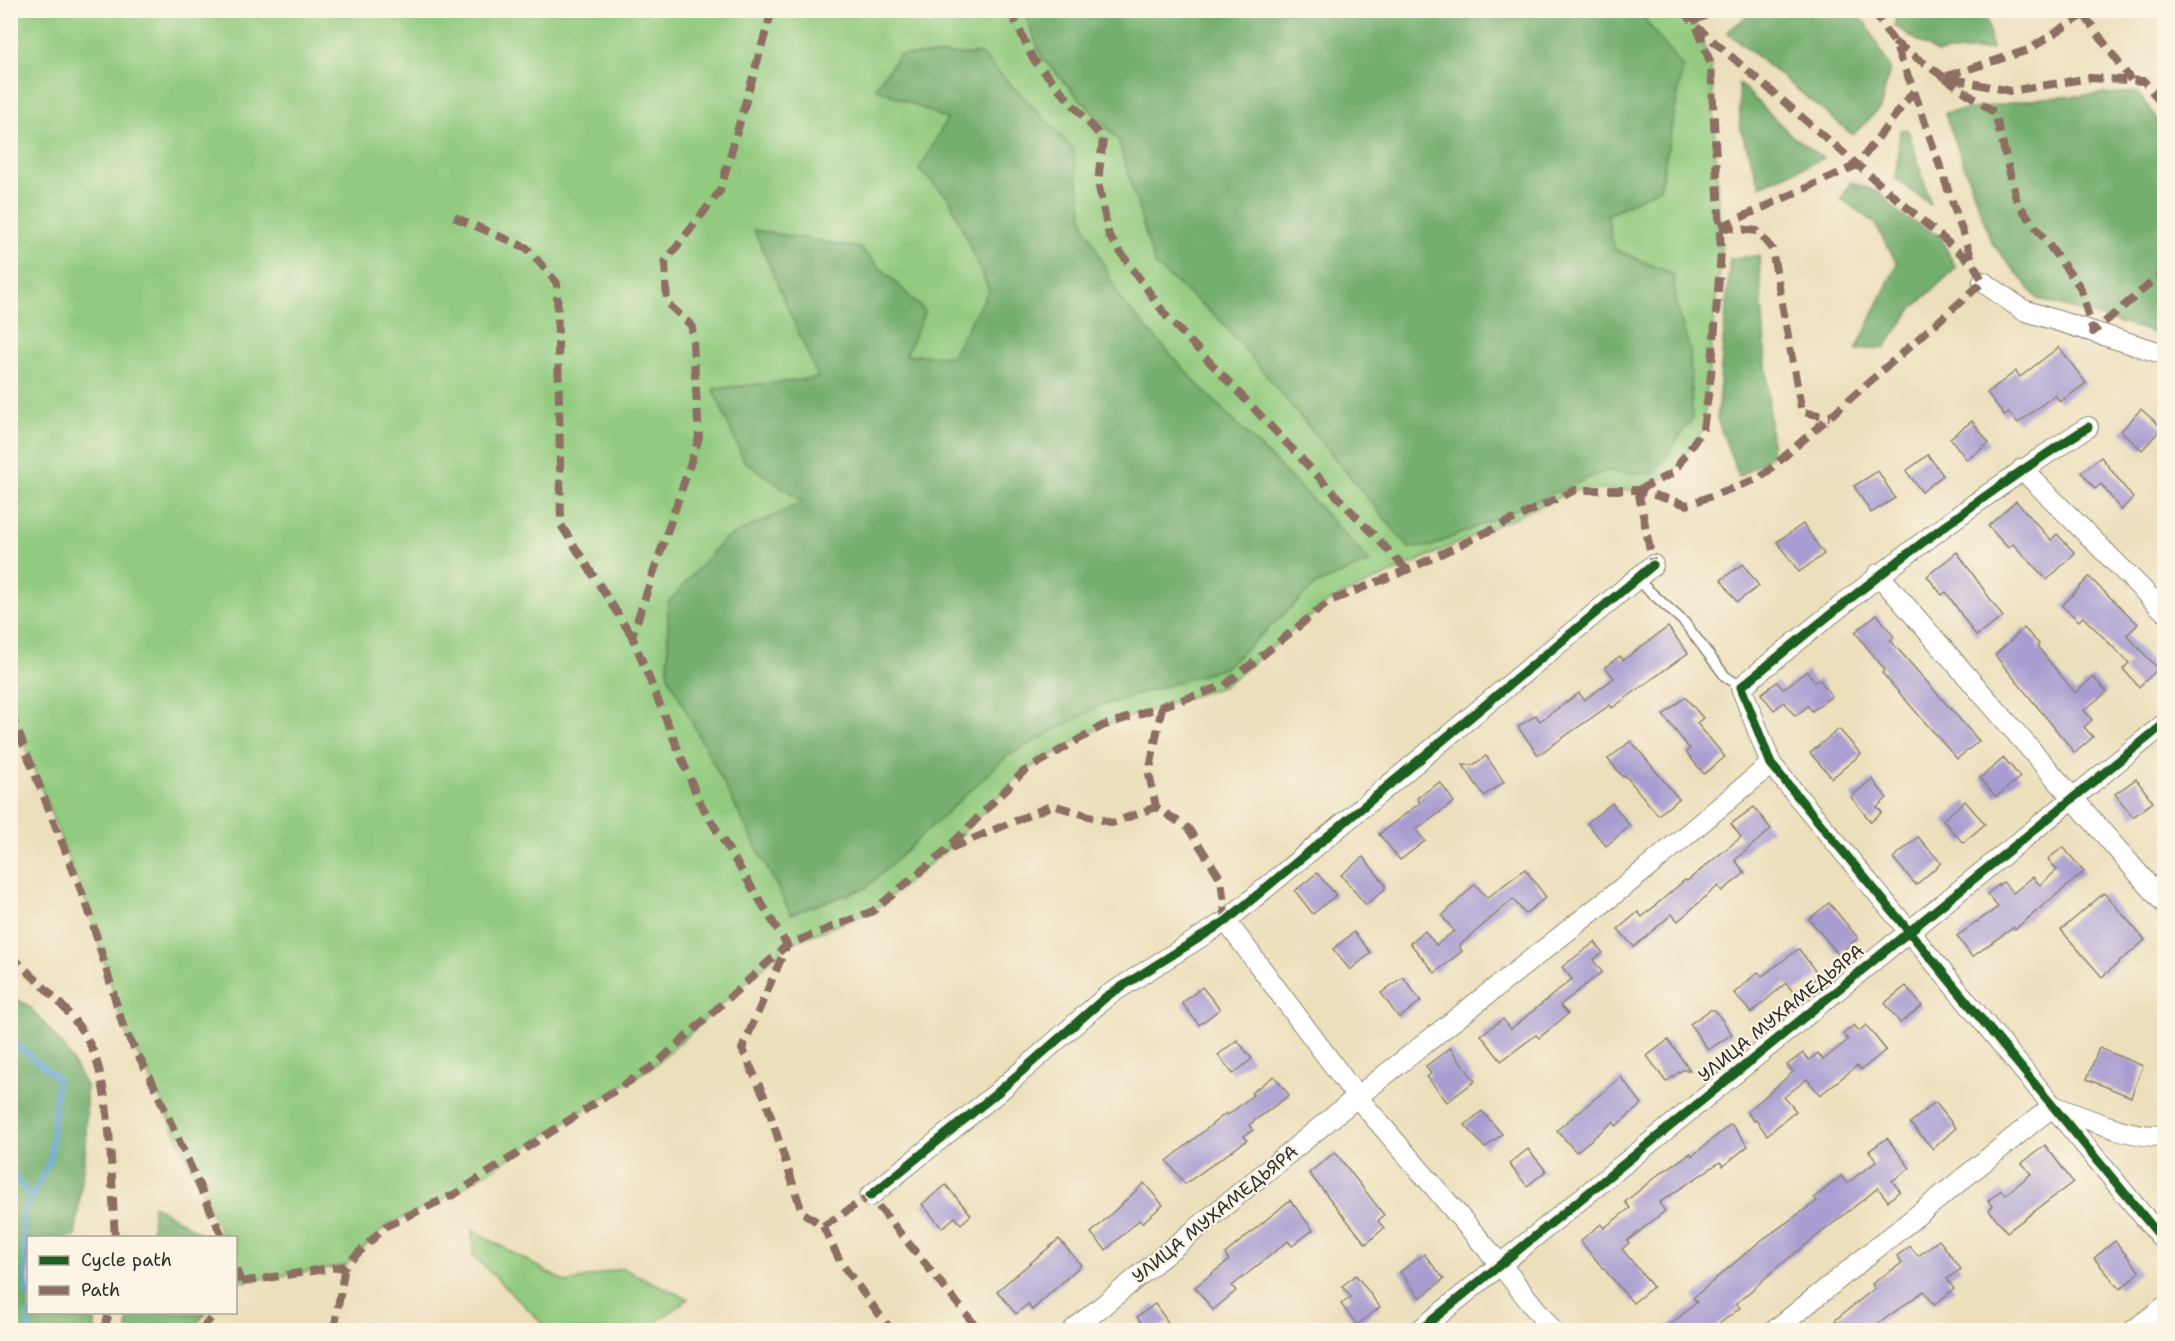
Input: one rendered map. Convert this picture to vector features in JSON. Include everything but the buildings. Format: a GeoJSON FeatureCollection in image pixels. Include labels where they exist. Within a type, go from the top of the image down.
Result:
{"type":"FeatureCollection","features":[{"type":"Feature","properties":{"kind":"street"},"geometry":{"type":"LineString","coordinates":[[1983,282],[2023,310],[2164,354]]}},
{"type":"Feature","properties":{"kind":"street"},"geometry":{"type":"LineString","coordinates":[[2088,427],[2022,469],[1878,574],[1741,687],[1771,764],[2164,1241]]}},
{"type":"Feature","properties":{"kind":"street"},"geometry":{"type":"LineString","coordinates":[[2022,469],[2164,611]]}},
{"type":"Feature","properties":{"kind":"street"},"geometry":{"type":"LineString","coordinates":[[870,1196],[997,1093],[1107,996],[1226,921],[1653,565]]}},
{"type":"Feature","properties":{"kind":"street"},"geometry":{"type":"LineString","coordinates":[[1878,574],[2164,903]]}},
{"type":"Feature","properties":{"kind":"street","name":"УЛИЦА МУХАМЕДЬЯРА"},"geometry":{"type":"LineString","coordinates":[[1420,1330],[1908,930],[2164,724]]}},
{"type":"Feature","properties":{"kind":"street","name":"УЛИЦА МУХАМЕДЬЯРА"},"geometry":{"type":"LineString","coordinates":[[1073,1330],[1357,1097],[1646,869],[1771,764]]}},
{"type":"Feature","properties":{"kind":"street"},"geometry":{"type":"LineString","coordinates":[[1226,921],[1357,1097],[1501,1265],[1551,1330]]}},
{"type":"Feature","properties":{"kind":"street"},"geometry":{"type":"LineString","coordinates":[[2054,1106],[2111,1127],[2157,1136],[2164,1135]]}},
{"type":"Feature","properties":{"kind":"street"},"geometry":{"type":"LineString","coordinates":[[1775,1330],[2054,1106]]}},
{"type":"Feature","properties":{"kind":"street"},"geometry":{"type":"LineString","coordinates":[[2134,1330],[2164,1307]]}},
{"type":"Feature","properties":{"kind":"lane"},"geometry":{"type":"LineString","coordinates":[[1636,579],[1684,622],[1725,676],[1741,687]]}},
{"type":"Feature","properties":{"kind":"green space"},"geometry":{"type":"Polygon","coordinates":[[[1678,10],[1697,27],[1711,65],[1721,253],[1703,429],[1673,473],[1638,490],[1575,490],[1330,601],[1224,686],[1102,726],[1023,772],[945,851],[873,911],[787,945],[656,1064],[452,1195],[386,1226],[345,1266],[241,1282],[237,1272],[237,1236],[223,1236],[151,1079],[124,1029],[88,908],[11,711],[11,11],[1678,10]]]}},
{"type":"Feature","properties":{"kind":"green space"},"geometry":{"type":"Polygon","coordinates":[[[1755,10],[1849,11],[1866,24],[1890,68],[1880,108],[1853,135],[1727,32],[1755,10]]]}},
{"type":"Feature","properties":{"kind":"green space"},"geometry":{"type":"Polygon","coordinates":[[[1024,11],[1638,11],[1683,68],[1660,188],[1607,215],[1614,249],[1673,274],[1677,308],[1690,350],[1692,419],[1653,474],[1605,471],[1432,546],[1409,548],[1221,321],[1155,265],[1118,140],[1042,58],[1024,11]]]}},
{"type":"Feature","properties":{"kind":"green space"},"geometry":{"type":"Polygon","coordinates":[[[1896,11],[1986,11],[1992,49],[1937,53],[1895,26],[1896,11]]]}},
{"type":"Feature","properties":{"kind":"green space"},"geometry":{"type":"Polygon","coordinates":[[[981,54],[1073,148],[1084,223],[1120,299],[1204,391],[1309,496],[1370,562],[1317,584],[1225,668],[1099,706],[1006,757],[866,888],[791,914],[668,676],[668,603],[724,539],[803,502],[744,461],[713,389],[818,378],[754,230],[860,248],[925,311],[906,355],[951,356],[989,290],[949,198],[919,170],[947,119],[875,88],[899,55],[981,54]]]}},
{"type":"Feature","properties":{"kind":"green space"},"geometry":{"type":"Polygon","coordinates":[[[1739,83],[1792,136],[1824,158],[1760,186],[1740,127],[1739,83]]]}},
{"type":"Feature","properties":{"kind":"green space"},"geometry":{"type":"Polygon","coordinates":[[[2137,92],[2164,129],[2164,329],[2155,333],[2038,299],[1992,243],[1945,113],[2043,98],[2137,92]]]}},
{"type":"Feature","properties":{"kind":"green space"},"geometry":{"type":"Polygon","coordinates":[[[1900,130],[1908,130],[1931,205],[1896,179],[1900,130]]]}},
{"type":"Feature","properties":{"kind":"green space"},"geometry":{"type":"Polygon","coordinates":[[[1851,182],[1880,193],[1902,216],[1940,236],[1956,268],[1911,310],[1885,347],[1856,350],[1897,264],[1874,222],[1841,199],[1851,182]]]}},
{"type":"Feature","properties":{"kind":"green space"},"geometry":{"type":"Polygon","coordinates":[[[1759,256],[1772,455],[1739,477],[1717,419],[1730,258],[1759,256]]]}},
{"type":"Feature","properties":{"kind":"green space"},"geometry":{"type":"Polygon","coordinates":[[[10,995],[30,1007],[64,1047],[86,1086],[86,1144],[75,1236],[27,1236],[27,1314],[95,1314],[95,1330],[11,1330],[10,995]]]}},
{"type":"Feature","properties":{"kind":"green space"},"geometry":{"type":"Polygon","coordinates":[[[153,1205],[200,1233],[201,1236],[152,1236],[153,1205]]]}},
{"type":"Feature","properties":{"kind":"green space"},"geometry":{"type":"Polygon","coordinates":[[[472,1230],[567,1283],[622,1268],[688,1299],[645,1330],[549,1330],[473,1255],[472,1230]]]}},
{"type":"Feature","properties":{"kind":"green space"},"geometry":{"type":"Polygon","coordinates":[[[128,1314],[205,1314],[192,1330],[127,1330],[128,1314]]]}},
{"type":"Feature","properties":{"kind":"waterway"},"geometry":{"type":"LineString","coordinates":[[10,1039],[57,1078],[50,1161],[22,1216],[27,1284]]}},
{"type":"Feature","properties":{"kind":"waterway"},"geometry":{"type":"LineString","coordinates":[[10,1169],[31,1199]]}},
{"type":"Feature","properties":{"kind":"waterway"},"geometry":{"type":"LineString","coordinates":[[29,1314],[29,1330]]}},
{"type":"Feature","properties":{"kind":"marked path"},"geometry":{"type":"LineString","coordinates":[[772,10],[720,191],[665,262],[667,303],[692,326],[699,438],[632,636],[699,801],[787,945],[742,1049],[765,1098],[802,1212],[823,1226],[870,1196],[979,1330]]}},
{"type":"Feature","properties":{"kind":"marked path"},"geometry":{"type":"LineString","coordinates":[[1010,10],[1033,59],[1103,139],[1098,182],[1109,236],[1167,317],[1407,570]]}},
{"type":"Feature","properties":{"kind":"marked path"},"geometry":{"type":"LineString","coordinates":[[1638,490],[1673,473],[1703,429],[1711,375],[1721,253],[1711,65],[1697,27],[1683,10]]}},
{"type":"Feature","properties":{"kind":"marked path"},"geometry":{"type":"LineString","coordinates":[[1692,21],[1720,10]]}},
{"type":"Feature","properties":{"kind":"marked path"},"geometry":{"type":"LineString","coordinates":[[1872,10],[1894,42],[1914,91],[1974,265]]}},
{"type":"Feature","properties":{"kind":"marked path"},"geometry":{"type":"LineString","coordinates":[[1947,76],[2028,50],[2091,10]]}},
{"type":"Feature","properties":{"kind":"marked path"},"geometry":{"type":"LineString","coordinates":[[2084,15],[2131,80]]}},
{"type":"Feature","properties":{"kind":"marked path"},"geometry":{"type":"LineString","coordinates":[[241,1282],[345,1266],[386,1226],[455,1194],[656,1064],[787,945],[873,911],[945,851],[1023,772],[1102,726],[1224,686],[1330,601],[1407,570],[1575,490],[1638,490],[1687,505],[1760,478],[1983,282],[1974,265],[1697,27]]}},
{"type":"Feature","properties":{"kind":"marked path"},"geometry":{"type":"LineString","coordinates":[[1894,42],[1944,77],[2010,91],[2090,78],[2144,81],[2164,107]]}},
{"type":"Feature","properties":{"kind":"marked path"},"geometry":{"type":"LineString","coordinates":[[1944,77],[1995,113],[2017,202],[2080,287],[2093,332],[2164,272]]}},
{"type":"Feature","properties":{"kind":"marked path"},"geometry":{"type":"LineString","coordinates":[[1720,227],[1857,165],[1914,91]]}},
{"type":"Feature","properties":{"kind":"marked path"},"geometry":{"type":"LineString","coordinates":[[454,217],[527,248],[557,283],[561,525],[632,636]]}},
{"type":"Feature","properties":{"kind":"marked path"},"geometry":{"type":"LineString","coordinates":[[1720,227],[1757,231],[1772,249],[1802,412],[1830,417]]}},
{"type":"Feature","properties":{"kind":"marked path"},"geometry":{"type":"LineString","coordinates":[[1638,490],[1653,565]]}},
{"type":"Feature","properties":{"kind":"marked path"},"geometry":{"type":"LineString","coordinates":[[1162,706],[1149,774],[1156,807],[1188,828],[1221,879],[1226,921]]}},
{"type":"Feature","properties":{"kind":"marked path"},"geometry":{"type":"LineString","coordinates":[[10,711],[88,908],[124,1029],[151,1079],[222,1236]]}},
{"type":"Feature","properties":{"kind":"marked path"},"geometry":{"type":"LineString","coordinates":[[951,848],[1053,805],[1112,823],[1156,807]]}},
{"type":"Feature","properties":{"kind":"marked path"},"geometry":{"type":"LineString","coordinates":[[10,954],[71,1016],[87,1039],[96,1058],[102,1081],[109,1135],[115,1236]]}},
{"type":"Feature","properties":{"kind":"marked path"},"geometry":{"type":"LineString","coordinates":[[823,1226],[841,1263],[891,1330]]}},
{"type":"Feature","properties":{"kind":"marked path"},"geometry":{"type":"LineString","coordinates":[[334,1330],[345,1266]]}},
{"type":"Feature","properties":{"kind":"marked path"},"geometry":{"type":"LineString","coordinates":[[237,1272],[241,1282],[237,1288]]}},
{"type":"Feature","properties":{"kind":"marked path"},"geometry":{"type":"LineString","coordinates":[[103,1330],[109,1314]]}},
{"type":"Feature","properties":{"kind":"marked path"},"geometry":{"type":"LineString","coordinates":[[201,1330],[214,1314]]}},
{"type":"Feature","properties":{"kind":"cycle path"},"geometry":{"type":"LineString","coordinates":[[2088,427],[1954,519],[1741,687],[1771,764],[2164,1241]]}},
{"type":"Feature","properties":{"kind":"cycle path"},"geometry":{"type":"LineString","coordinates":[[870,1196],[997,1093],[1107,996],[1226,921],[1653,565]]}},
{"type":"Feature","properties":{"kind":"cycle path"},"geometry":{"type":"LineString","coordinates":[[1420,1330],[2164,724]]}}]}
